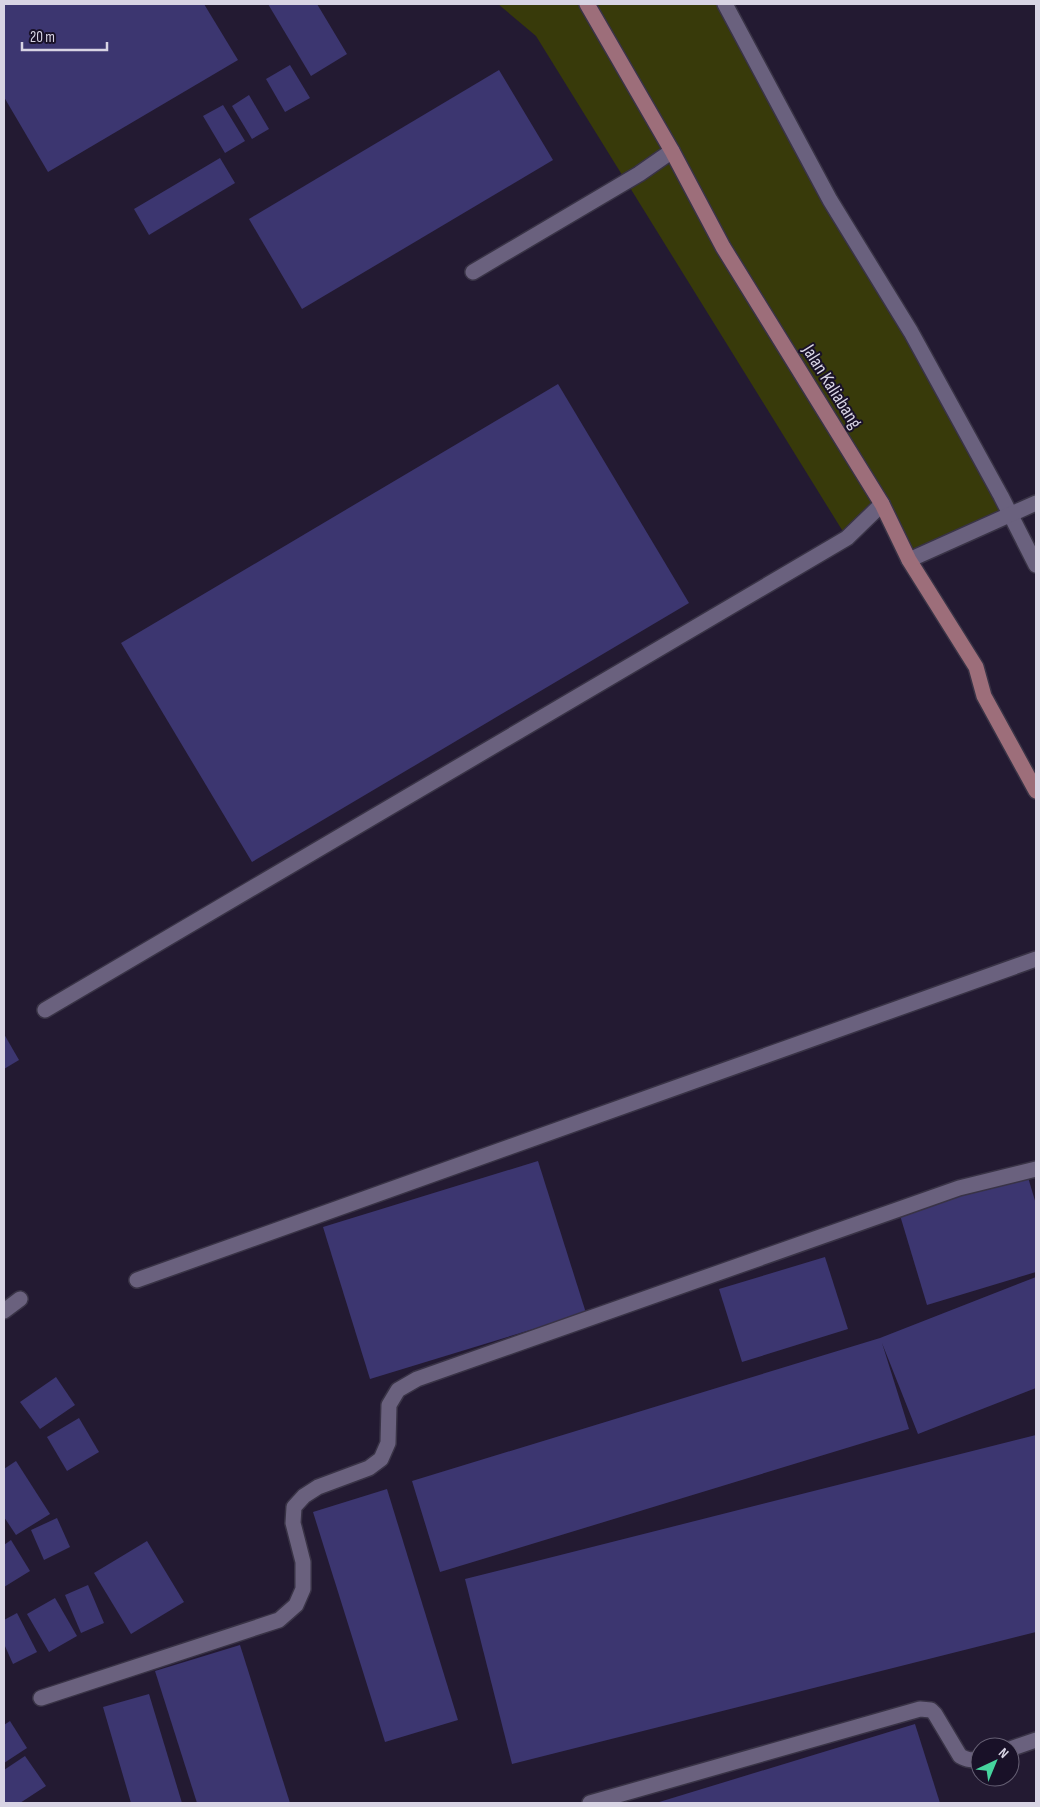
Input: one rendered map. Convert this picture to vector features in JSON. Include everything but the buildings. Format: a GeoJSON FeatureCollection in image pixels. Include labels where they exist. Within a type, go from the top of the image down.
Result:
{"type":"FeatureCollection","features":[{"type":"Feature","properties":{"kind":"main road","name":"Jalan Kaliabang"},"geometry":{"type":"LineString","coordinates":[[587,4],[672,151],[723,247],[882,504],[909,560],[976,667],[984,696],[1036,791]]}},
{"type":"Feature","properties":{"kind":"street"},"geometry":{"type":"LineString","coordinates":[[725,4],[830,200],[911,332],[1001,496],[1036,565]]}},
{"type":"Feature","properties":{"kind":"street"},"geometry":{"type":"LineString","coordinates":[[474,272],[639,174],[672,151]]}},
{"type":"Feature","properties":{"kind":"street"},"geometry":{"type":"LineString","coordinates":[[909,560],[1036,503]]}},
{"type":"Feature","properties":{"kind":"street"},"geometry":{"type":"LineString","coordinates":[[45,1010],[847,538],[882,504]]}},
{"type":"Feature","properties":{"kind":"street"},"geometry":{"type":"LineString","coordinates":[[137,1280],[1036,959]]}},
{"type":"Feature","properties":{"kind":"street"},"geometry":{"type":"LineString","coordinates":[[41,1698],[280,1620],[296,1605],[303,1589],[303,1562],[293,1523],[294,1507],[304,1496],[318,1487],[369,1468],[381,1459],[388,1443],[388,1404],[398,1390],[417,1379],[959,1188],[1036,1169]]}},
{"type":"Feature","properties":{"kind":"street"},"geometry":{"type":"LineString","coordinates":[[4,1311],[20,1299]]}},
{"type":"Feature","properties":{"kind":"street"},"geometry":{"type":"LineString","coordinates":[[590,1803],[920,1709],[931,1710],[935,1714],[960,1756],[970,1760]]}},
{"type":"Feature","properties":{"kind":"street"},"geometry":{"type":"LineString","coordinates":[[1020,1746],[1036,1740]]}},
{"type":"Feature","properties":{"kind":"shaded area"},"geometry":{"type":"Polygon","coordinates":[[[498,4],[725,4],[1010,515],[909,560],[882,505],[847,538],[536,36],[498,4]]]}}]}
